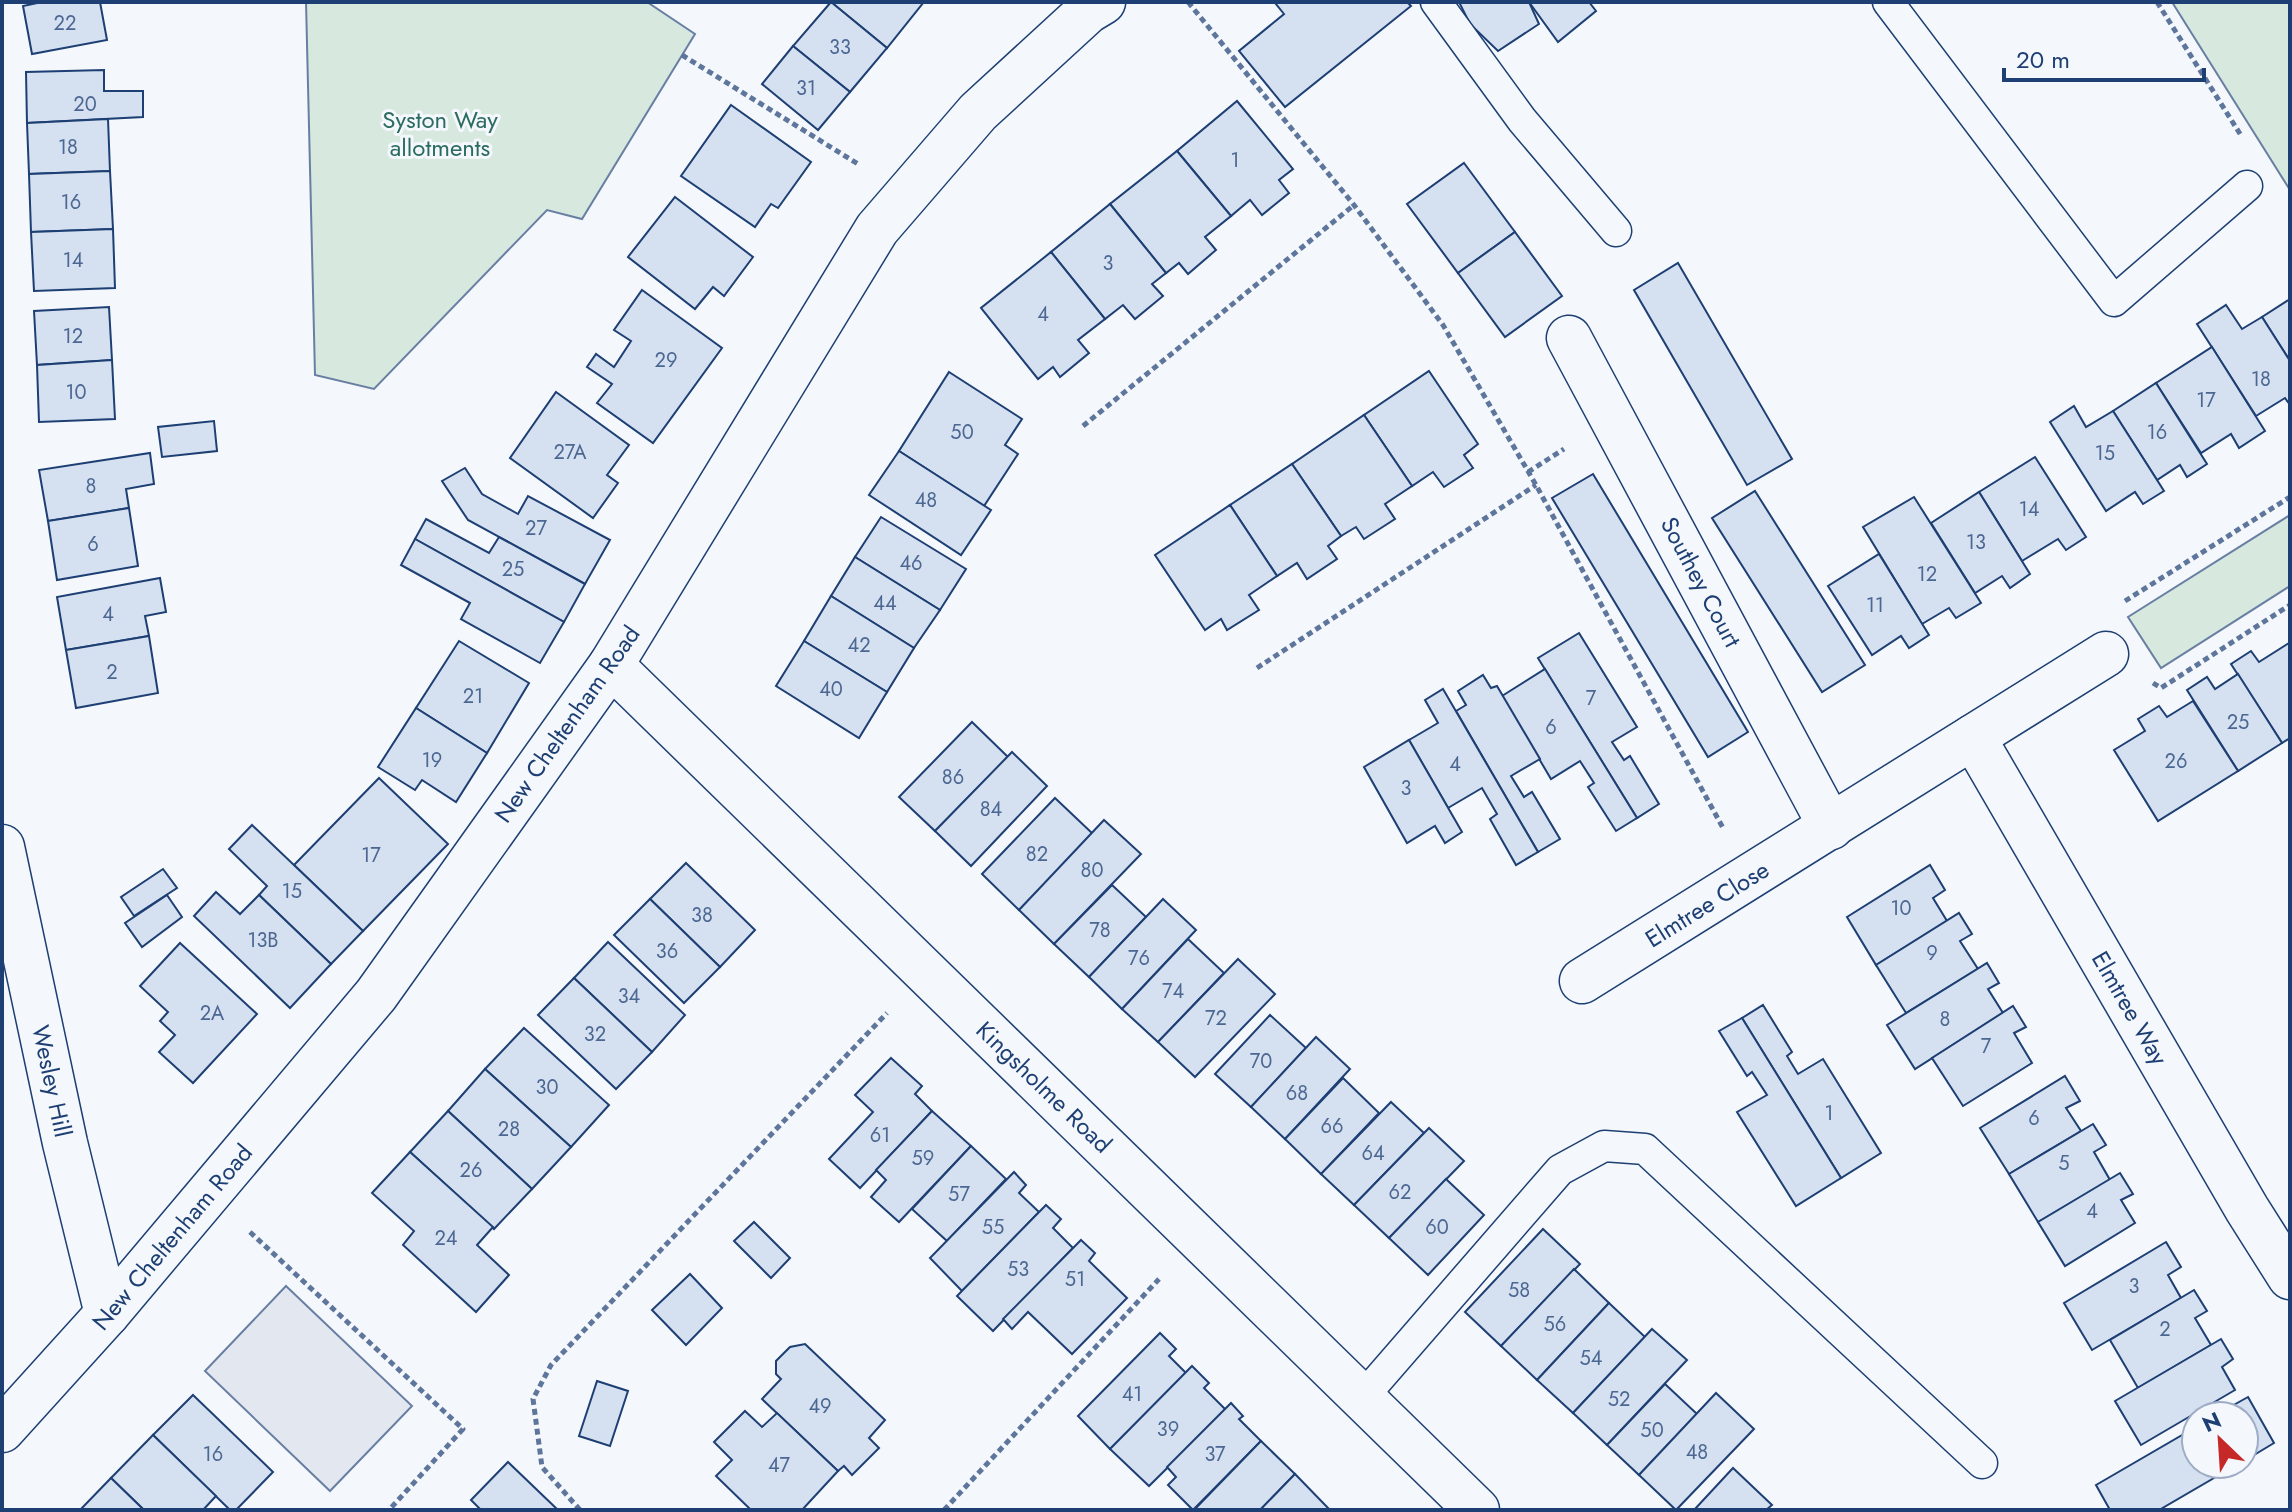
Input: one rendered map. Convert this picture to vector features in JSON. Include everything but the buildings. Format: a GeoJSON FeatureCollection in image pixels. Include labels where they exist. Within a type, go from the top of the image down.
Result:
{"type":"FeatureCollection","features":[{"type":"Feature","properties":{"kind":"street","name":"New Cheltenham Road"},"geometry":{"type":"LineString","coordinates":[[2,1430],[107,1314],[376,995],[611,665],[877,229],[978,112],[1088,11],[1103,2]]}},
{"type":"Feature","properties":{"kind":"street","name":"Southey Court"},"geometry":{"type":"LineString","coordinates":[[1569,338],[1831,827]]}},
{"type":"Feature","properties":{"kind":"street"},"geometry":{"type":"LineString","coordinates":[[1831,827],[2106,654]]}},
{"type":"Feature","properties":{"kind":"street","name":"Kingsholme Road"},"geometry":{"type":"LineString","coordinates":[[611,665],[1477,1510]]}},
{"type":"Feature","properties":{"kind":"street","name":"Elmtree Way"},"geometry":{"type":"LineString","coordinates":[[1973,737],[2247,1209],[2290,1277]]}},
{"type":"Feature","properties":{"kind":"street","name":"Elmtree Close"},"geometry":{"type":"LineString","coordinates":[[1582,981],[1831,827]]}},
{"type":"Feature","properties":{"kind":"street","name":"Wesley Hill"},"geometry":{"type":"LineString","coordinates":[[2,847],[65,1143],[107,1314]]}},
{"type":"Feature","properties":{"kind":"lane"},"geometry":{"type":"LineString","coordinates":[[1436,2],[1522,120],[1616,231]]}},
{"type":"Feature","properties":{"kind":"lane"},"geometry":{"type":"LineString","coordinates":[[1888,2],[2114,301],[2247,186]]}},
{"type":"Feature","properties":{"kind":"lane"},"geometry":{"type":"LineString","coordinates":[[1362,1398],[1560,1170],[1604,1146],[1645,1149],[1982,1463]]}},
{"type":"Feature","properties":{"kind":"path"},"geometry":{"type":"LineString","coordinates":[[1188,2],[1354,205],[1443,325],[1536,485],[1750,877]]}},
{"type":"Feature","properties":{"kind":"path"},"geometry":{"type":"LineString","coordinates":[[2157,2],[2247,145]]}},
{"type":"Feature","properties":{"kind":"path"},"geometry":{"type":"LineString","coordinates":[[682,55],[908,194]]}},
{"type":"Feature","properties":{"kind":"path"},"geometry":{"type":"LineString","coordinates":[[1083,426],[1354,205]]}},
{"type":"Feature","properties":{"kind":"path"},"geometry":{"type":"LineString","coordinates":[[1257,668],[1536,485]]}},
{"type":"Feature","properties":{"kind":"path"},"geometry":{"type":"LineString","coordinates":[[2290,497],[2109,611],[2106,654],[2161,688],[2290,605]]}},
{"type":"Feature","properties":{"kind":"path"},"geometry":{"type":"LineString","coordinates":[[580,1510],[542,1467],[533,1399],[551,1365],[926,972]]}},
{"type":"Feature","properties":{"kind":"path"},"geometry":{"type":"LineString","coordinates":[[209,1194],[463,1429],[389,1510]]}},
{"type":"Feature","properties":{"kind":"path"},"geometry":{"type":"LineString","coordinates":[[944,1510],[1197,1238]]}},
{"type":"Feature","properties":{"kind":"green space","name":"Syston Way allotments"},"geometry":{"type":"Polygon","coordinates":[[[306,2],[647,2],[695,34],[582,219],[547,210],[374,389],[315,375],[306,2]]]}},
{"type":"Feature","properties":{"kind":"green space"},"geometry":{"type":"Polygon","coordinates":[[[2172,2],[2290,2],[2290,190],[2172,2]]]}},
{"type":"Feature","properties":{"kind":"green space"},"geometry":{"type":"Polygon","coordinates":[[[2290,515],[2290,586],[2161,668],[2128,617],[2290,515]]]}},
{"type":"Feature","properties":{"kind":"shaded area"},"geometry":{"type":"Polygon","coordinates":[[[286,1286],[412,1406],[330,1491],[205,1371],[286,1286]]]}}]}
